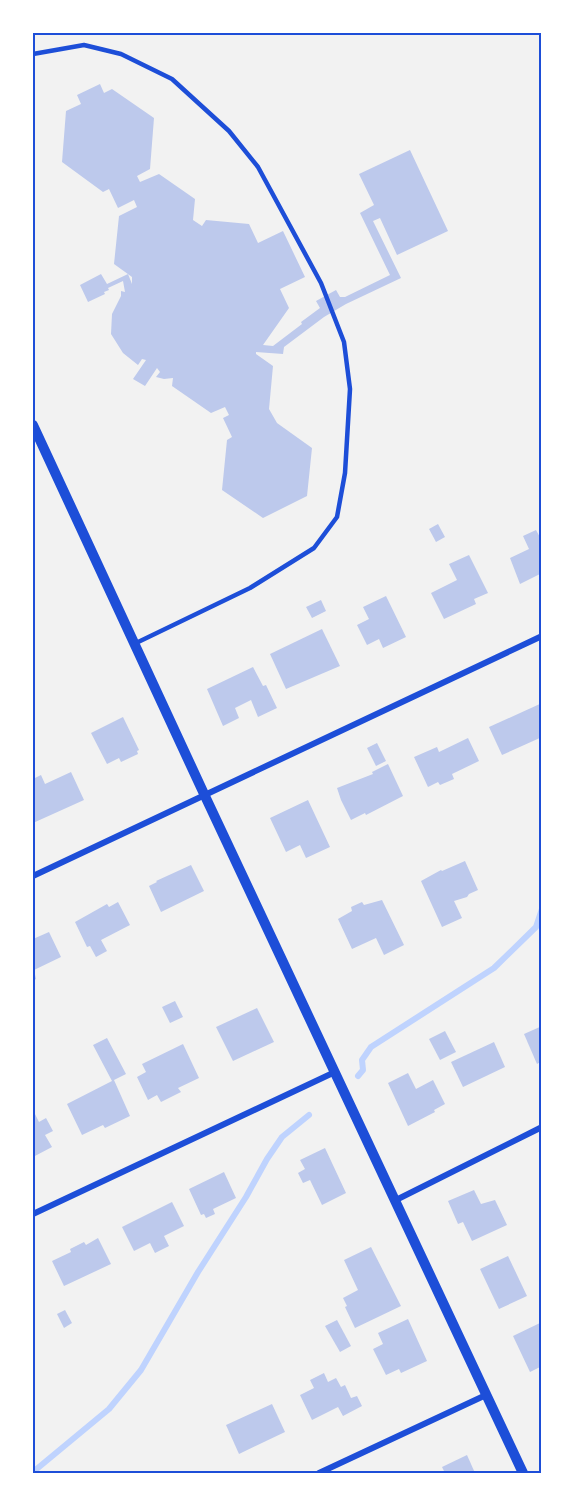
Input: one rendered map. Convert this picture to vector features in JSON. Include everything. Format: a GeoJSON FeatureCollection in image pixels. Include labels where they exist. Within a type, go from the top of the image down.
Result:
{"type":"FeatureCollection","features":[{"type":"Feature","properties":{"kind":"street"},"geometry":{"type":"LineString","coordinates":[[33,424],[523,1473]]}},
{"type":"Feature","properties":{"kind":"street"},"geometry":{"type":"LineString","coordinates":[[33,876],[542,636]]}},
{"type":"Feature","properties":{"kind":"street"},"geometry":{"type":"LineString","coordinates":[[33,1214],[335,1072]]}},
{"type":"Feature","properties":{"kind":"street"},"geometry":{"type":"LineString","coordinates":[[396,1200],[542,1127]]}},
{"type":"Feature","properties":{"kind":"street"},"geometry":{"type":"LineString","coordinates":[[319,1473],[486,1395]]}},
{"type":"Feature","properties":{"kind":"lane"},"geometry":{"type":"LineString","coordinates":[[33,54],[84,45],[121,54],[172,79],[230,131],[258,167],[321,283],[344,342],[350,389],[345,473],[336,517],[314,548],[250,588],[134,644]]}},
{"type":"Feature","properties":{"kind":"building"},"geometry":{"type":"Polygon","coordinates":[[[100,84],[104,93],[112,89],[154,118],[150,169],[137,176],[140,182],[159,174],[195,199],[193,220],[202,226],[206,220],[249,224],[258,243],[283,231],[305,277],[280,289],[289,308],[263,345],[273,346],[302,324],[301,322],[320,308],[316,301],[336,290],[340,297],[345,297],[390,275],[360,213],[374,205],[359,174],[410,150],[448,231],[397,255],[380,218],[373,221],[401,278],[324,317],[284,347],[283,354],[256,352],[273,366],[269,409],[277,423],[312,448],[307,496],[263,518],[222,490],[227,440],[232,437],[223,418],[229,415],[225,407],[211,413],[172,386],[173,378],[156,377],[160,372],[157,368],[145,386],[133,379],[146,360],[142,359],[138,365],[123,353],[111,334],[112,314],[121,296],[121,291],[125,292],[123,281],[108,288],[105,294],[88,302],[80,285],[101,274],[107,284],[128,274],[114,264],[119,216],[137,207],[134,200],[118,208],[109,189],[103,192],[62,162],[66,111],[81,104],[77,95],[100,84]]]}},
{"type":"Feature","properties":{"kind":"building"},"geometry":{"type":"Polygon","coordinates":[[[438,524],[445,537],[436,542],[429,529],[438,524]]]}},
{"type":"Feature","properties":{"kind":"building"},"geometry":{"type":"Polygon","coordinates":[[[536,530],[542,541],[542,573],[520,584],[510,558],[529,549],[523,536],[536,530]]]}},
{"type":"Feature","properties":{"kind":"building"},"geometry":{"type":"Polygon","coordinates":[[[469,555],[488,593],[474,599],[476,604],[444,619],[431,593],[457,580],[449,564],[469,555]]]}},
{"type":"Feature","properties":{"kind":"building"},"geometry":{"type":"Polygon","coordinates":[[[386,596],[406,637],[383,648],[379,639],[367,645],[357,625],[369,619],[363,607],[386,596]]]}},
{"type":"Feature","properties":{"kind":"building"},"geometry":{"type":"Polygon","coordinates":[[[321,600],[326,611],[312,618],[306,607],[321,600]]]}},
{"type":"Feature","properties":{"kind":"building"},"geometry":{"type":"Polygon","coordinates":[[[322,629],[340,666],[286,689],[270,654],[322,629]]]}},
{"type":"Feature","properties":{"kind":"building"},"geometry":{"type":"Polygon","coordinates":[[[253,667],[263,686],[266,685],[277,708],[258,717],[251,700],[235,708],[239,718],[223,726],[207,689],[253,667]]]}},
{"type":"Feature","properties":{"kind":"building"},"geometry":{"type":"Polygon","coordinates":[[[542,703],[542,737],[502,755],[489,727],[542,703]]]}},
{"type":"Feature","properties":{"kind":"building"},"geometry":{"type":"Polygon","coordinates":[[[123,717],[139,750],[138,754],[121,762],[119,758],[107,764],[91,733],[123,717]]]}},
{"type":"Feature","properties":{"kind":"building"},"geometry":{"type":"Polygon","coordinates":[[[468,738],[479,761],[452,774],[454,779],[440,785],[438,782],[428,787],[414,757],[437,747],[439,752],[468,738]]]}},
{"type":"Feature","properties":{"kind":"building"},"geometry":{"type":"Polygon","coordinates":[[[377,743],[386,761],[376,766],[367,748],[377,743]]]}},
{"type":"Feature","properties":{"kind":"building"},"geometry":{"type":"Polygon","coordinates":[[[388,764],[403,796],[351,820],[337,788],[373,774],[372,772],[388,764]]]}},
{"type":"Feature","properties":{"kind":"building"},"geometry":{"type":"Polygon","coordinates":[[[71,772],[84,800],[33,823],[33,779],[41,775],[45,784],[71,772]]]}},
{"type":"Feature","properties":{"kind":"building"},"geometry":{"type":"Polygon","coordinates":[[[308,800],[330,847],[306,858],[300,845],[286,852],[270,818],[308,800]]]}},
{"type":"Feature","properties":{"kind":"building"},"geometry":{"type":"Polygon","coordinates":[[[465,861],[478,890],[454,901],[462,918],[442,927],[421,881],[465,861]]]}},
{"type":"Feature","properties":{"kind":"building"},"geometry":{"type":"Polygon","coordinates":[[[191,865],[204,891],[161,912],[149,886],[191,865]]]}},
{"type":"Feature","properties":{"kind":"building"},"geometry":{"type":"Polygon","coordinates":[[[382,900],[404,945],[384,955],[376,938],[352,949],[338,919],[352,911],[351,907],[362,902],[364,905],[382,900]]]}},
{"type":"Feature","properties":{"kind":"building"},"geometry":{"type":"Polygon","coordinates":[[[118,902],[130,925],[101,940],[107,951],[96,957],[90,946],[87,947],[75,922],[107,904],[109,907],[118,902]]]}},
{"type":"Feature","properties":{"kind":"building"},"geometry":{"type":"Polygon","coordinates":[[[49,932],[61,957],[34,970],[36,979],[33,981],[33,939],[49,932]]]}},
{"type":"Feature","properties":{"kind":"building"},"geometry":{"type":"Polygon","coordinates":[[[175,1001],[183,1017],[170,1023],[162,1007],[175,1001]]]}},
{"type":"Feature","properties":{"kind":"building"},"geometry":{"type":"Polygon","coordinates":[[[257,1008],[274,1042],[233,1061],[216,1027],[257,1008]]]}},
{"type":"Feature","properties":{"kind":"building"},"geometry":{"type":"Polygon","coordinates":[[[542,1026],[542,1061],[537,1064],[524,1034],[542,1026]]]}},
{"type":"Feature","properties":{"kind":"building"},"geometry":{"type":"Polygon","coordinates":[[[445,1031],[456,1052],[440,1060],[429,1039],[445,1031]]]}},
{"type":"Feature","properties":{"kind":"building"},"geometry":{"type":"Polygon","coordinates":[[[107,1038],[126,1074],[114,1080],[130,1116],[105,1128],[103,1125],[82,1135],[67,1104],[112,1081],[93,1045],[107,1038]]]}},
{"type":"Feature","properties":{"kind":"building"},"geometry":{"type":"Polygon","coordinates":[[[494,1042],[505,1067],[463,1087],[451,1062],[494,1042]]]}},
{"type":"Feature","properties":{"kind":"building"},"geometry":{"type":"Polygon","coordinates":[[[183,1044],[199,1078],[178,1088],[181,1092],[161,1102],[157,1095],[148,1100],[137,1077],[146,1072],[142,1064],[183,1044]]]}},
{"type":"Feature","properties":{"kind":"building"},"geometry":{"type":"Polygon","coordinates":[[[408,1073],[416,1089],[433,1080],[445,1104],[408,1126],[388,1083],[408,1073]]]}},
{"type":"Feature","properties":{"kind":"building"},"geometry":{"type":"Polygon","coordinates":[[[33,1110],[39,1122],[46,1118],[53,1131],[45,1135],[52,1147],[33,1157],[33,1110]]]}},
{"type":"Feature","properties":{"kind":"building"},"geometry":{"type":"Polygon","coordinates":[[[325,1148],[346,1193],[322,1205],[310,1180],[303,1183],[298,1173],[305,1169],[300,1160],[325,1148]]]}},
{"type":"Feature","properties":{"kind":"building"},"geometry":{"type":"Polygon","coordinates":[[[224,1172],[236,1198],[213,1209],[215,1214],[206,1218],[204,1214],[201,1215],[189,1189],[224,1172]]]}},
{"type":"Feature","properties":{"kind":"building"},"geometry":{"type":"Polygon","coordinates":[[[474,1190],[481,1204],[495,1200],[507,1225],[472,1241],[463,1222],[458,1224],[448,1201],[474,1190]]]}},
{"type":"Feature","properties":{"kind":"building"},"geometry":{"type":"Polygon","coordinates":[[[172,1202],[184,1226],[164,1236],[169,1246],[155,1253],[150,1243],[134,1251],[122,1227],[172,1202]]]}},
{"type":"Feature","properties":{"kind":"building"},"geometry":{"type":"Polygon","coordinates":[[[98,1238],[111,1264],[64,1286],[52,1261],[71,1252],[70,1249],[84,1242],[86,1245],[98,1238]]]}},
{"type":"Feature","properties":{"kind":"building"},"geometry":{"type":"Polygon","coordinates":[[[371,1247],[401,1306],[355,1328],[343,1298],[358,1290],[344,1260],[371,1247]]]}},
{"type":"Feature","properties":{"kind":"building"},"geometry":{"type":"Polygon","coordinates":[[[508,1256],[527,1296],[499,1309],[480,1269],[508,1256]]]}},
{"type":"Feature","properties":{"kind":"building"},"geometry":{"type":"Polygon","coordinates":[[[65,1310],[72,1323],[64,1328],[57,1314],[65,1310]]]}},
{"type":"Feature","properties":{"kind":"building"},"geometry":{"type":"Polygon","coordinates":[[[408,1319],[427,1361],[401,1373],[399,1369],[386,1375],[373,1349],[383,1344],[378,1333],[408,1319]]]}},
{"type":"Feature","properties":{"kind":"building"},"geometry":{"type":"Polygon","coordinates":[[[337,1320],[351,1346],[340,1352],[325,1326],[337,1320]]]}},
{"type":"Feature","properties":{"kind":"building"},"geometry":{"type":"Polygon","coordinates":[[[542,1322],[542,1366],[530,1372],[513,1336],[542,1322]]]}},
{"type":"Feature","properties":{"kind":"building"},"geometry":{"type":"Polygon","coordinates":[[[324,1373],[328,1382],[336,1378],[341,1387],[345,1385],[351,1398],[357,1396],[362,1406],[343,1416],[338,1407],[312,1420],[300,1395],[314,1388],[310,1380],[324,1373]]]}},
{"type":"Feature","properties":{"kind":"building"},"geometry":{"type":"Polygon","coordinates":[[[272,1404],[285,1432],[239,1454],[226,1425],[272,1404]]]}},
{"type":"Feature","properties":{"kind":"building"},"geometry":{"type":"Polygon","coordinates":[[[467,1455],[475,1473],[445,1473],[442,1467],[467,1455]]]}},
{"type":"Feature","properties":{"kind":"waterway"},"geometry":{"type":"LineString","coordinates":[[358,1076],[363,1070],[362,1060],[371,1047],[494,968],[536,927],[542,909]]}},
{"type":"Feature","properties":{"kind":"waterway"},"geometry":{"type":"LineString","coordinates":[[33,1472],[109,1409],[141,1370],[267,1159],[282,1137],[309,1115]]}}]}
